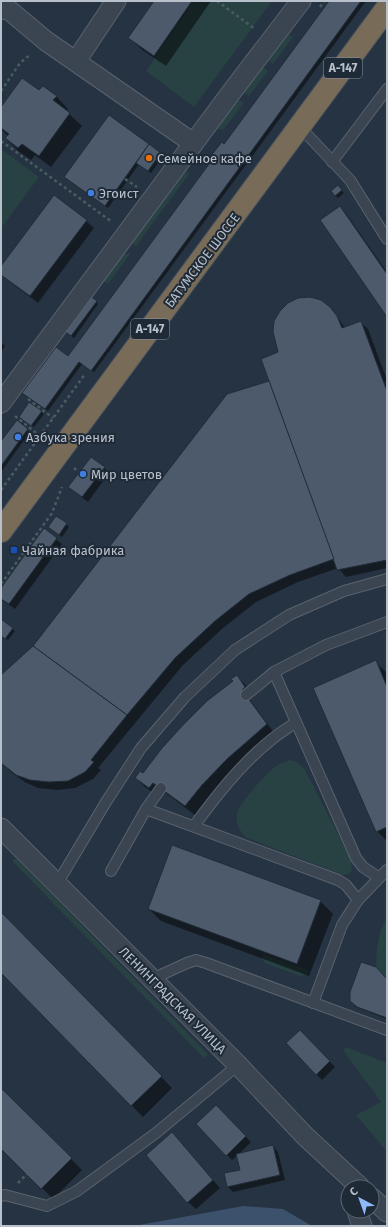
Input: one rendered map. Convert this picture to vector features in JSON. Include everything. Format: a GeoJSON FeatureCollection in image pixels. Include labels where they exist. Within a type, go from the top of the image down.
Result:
{"type":"FeatureCollection","features":[{"type":"Feature","properties":{"kind":"highway","name":"БАТУМСКОЕ ШОССЕ"},"geometry":{"type":"LineString","coordinates":[[1,531],[300,128],[387,8]]}},
{"type":"Feature","properties":{"kind":"street"},"geometry":{"type":"LineString","coordinates":[[76,62],[116,1]]}},
{"type":"Feature","properties":{"kind":"street"},"geometry":{"type":"LineString","coordinates":[[5,407],[193,143],[301,1]]}},
{"type":"Feature","properties":{"kind":"street"},"geometry":{"type":"LineString","coordinates":[[1,9],[9,10],[46,41],[193,143]]}},
{"type":"Feature","properties":{"kind":"street","name":"ЛЕНИНГРАДСКАЯ УЛИЦА"},"geometry":{"type":"LineString","coordinates":[[1,828],[238,1065],[346,1179]]}},
{"type":"Feature","properties":{"kind":"lane"},"geometry":{"type":"LineString","coordinates":[[332,162],[387,89]]}},
{"type":"Feature","properties":{"kind":"lane"},"geometry":{"type":"LineString","coordinates":[[300,128],[350,180],[387,239]]}},
{"type":"Feature","properties":{"kind":"lane"},"geometry":{"type":"LineString","coordinates":[[56,884],[141,748],[185,697],[235,650],[289,615],[344,591],[387,579]]}},
{"type":"Feature","properties":{"kind":"lane"},"geometry":{"type":"LineString","coordinates":[[246,695],[274,672],[326,645],[387,622]]}},
{"type":"Feature","properties":{"kind":"lane"},"geometry":{"type":"LineString","coordinates":[[274,672],[356,858],[363,867],[378,878]]}},
{"type":"Feature","properties":{"kind":"lane"},"geometry":{"type":"LineString","coordinates":[[194,826],[238,772],[271,740],[296,722]]}},
{"type":"Feature","properties":{"kind":"lane"},"geometry":{"type":"LineString","coordinates":[[111,871],[146,809],[161,788]]}},
{"type":"Feature","properties":{"kind":"lane"},"geometry":{"type":"LineString","coordinates":[[146,809],[338,880],[346,886],[358,900]]}},
{"type":"Feature","properties":{"kind":"lane"},"geometry":{"type":"LineString","coordinates":[[313,1003],[342,925],[358,900],[387,870]]}},
{"type":"Feature","properties":{"kind":"lane"},"geometry":{"type":"LineString","coordinates":[[152,979],[196,960],[387,1030]]}},
{"type":"Feature","properties":{"kind":"lane"},"geometry":{"type":"LineString","coordinates":[[1,1196],[5,1195],[47,1206],[77,1191],[156,1133],[238,1065]]}},
{"type":"Feature","properties":{"kind":"path"},"geometry":{"type":"LineString","coordinates":[[217,1],[257,30]]}},
{"type":"Feature","properties":{"kind":"path"},"geometry":{"type":"LineString","coordinates":[[1,91],[20,63],[46,41]]}},
{"type":"Feature","properties":{"kind":"path"},"geometry":{"type":"LineString","coordinates":[[1,141],[115,225]]}},
{"type":"Feature","properties":{"kind":"path"},"geometry":{"type":"LineString","coordinates":[[125,178],[141,190]]}},
{"type":"Feature","properties":{"kind":"path"},"geometry":{"type":"LineString","coordinates":[[1,490],[85,374]]}},
{"type":"Feature","properties":{"kind":"path"},"geometry":{"type":"LineString","coordinates":[[26,397],[53,418]]}},
{"type":"Feature","properties":{"kind":"path"},"geometry":{"type":"LineString","coordinates":[[5,407],[40,436]]}},
{"type":"Feature","properties":{"kind":"path"},"geometry":{"type":"LineString","coordinates":[[70,473],[74,468],[79,472]]}},
{"type":"Feature","properties":{"kind":"path"},"geometry":{"type":"LineString","coordinates":[[1,584],[52,513],[62,484]]}},
{"type":"Feature","properties":{"kind":"green space"},"geometry":{"type":"Polygon","coordinates":[[[194,1],[272,1],[194,107],[146,71],[194,1]]]}},
{"type":"Feature","properties":{"kind":"green space"},"geometry":{"type":"Polygon","coordinates":[[[287,33],[293,37],[273,64],[267,59],[287,33]]]}},
{"type":"Feature","properties":{"kind":"green space"},"geometry":{"type":"Polygon","coordinates":[[[262,66],[268,71],[249,96],[242,92],[262,66]]]}},
{"type":"Feature","properties":{"kind":"green space"},"geometry":{"type":"Polygon","coordinates":[[[237,99],[244,103],[223,130],[215,128],[237,99]]]}},
{"type":"Feature","properties":{"kind":"green space"},"geometry":{"type":"Polygon","coordinates":[[[1,149],[39,177],[1,228],[1,149]]]}},
{"type":"Feature","properties":{"kind":"green space"},"geometry":{"type":"Polygon","coordinates":[[[184,170],[189,174],[136,246],[130,242],[184,170]]]}},
{"type":"Feature","properties":{"kind":"green space"},"geometry":{"type":"Polygon","coordinates":[[[122,252],[126,255],[128,253],[130,254],[108,284],[101,280],[122,252]]]}},
{"type":"Feature","properties":{"kind":"green space"},"geometry":{"type":"Polygon","coordinates":[[[289,760],[295,761],[304,768],[351,859],[352,870],[349,874],[343,875],[247,838],[240,831],[237,824],[237,813],[243,803],[253,789],[271,770],[289,760]]]}},
{"type":"Feature","properties":{"kind":"green space"},"geometry":{"type":"Polygon","coordinates":[[[16,858],[208,1054],[204,1058],[12,861],[16,858]]]}},
{"type":"Feature","properties":{"kind":"green space"},"geometry":{"type":"Polygon","coordinates":[[[387,917],[387,979],[376,967],[376,954],[381,929],[387,917]]]}},
{"type":"Feature","properties":{"kind":"green space"},"geometry":{"type":"Polygon","coordinates":[[[264,955],[309,970],[308,974],[300,976],[265,963],[262,959],[264,955]]]}},
{"type":"Feature","properties":{"kind":"green space"},"geometry":{"type":"Polygon","coordinates":[[[346,1047],[387,1063],[387,1152],[356,1115],[381,1102],[343,1050],[346,1047]]]}},
{"type":"Feature","properties":{"kind":"water"},"geometry":{"type":"Polygon","coordinates":[[[243,1206],[283,1209],[312,1226],[134,1226],[243,1206]]]}},
{"type":"Feature","properties":{"kind":"building"},"geometry":{"type":"Polygon","coordinates":[[[154,1],[192,1],[154,56],[128,38],[154,1]]]}},
{"type":"Feature","properties":{"kind":"building"},"geometry":{"type":"Polygon","coordinates":[[[329,1],[361,1],[91,371],[79,362],[45,409],[22,393],[56,347],[68,356],[212,160],[209,158],[222,142],[224,144],[329,1]]]}},
{"type":"Feature","properties":{"kind":"building"},"geometry":{"type":"Polygon","coordinates":[[[22,78],[39,90],[43,86],[57,96],[53,100],[70,113],[39,156],[22,144],[18,148],[5,138],[9,134],[1,128],[1,107],[22,78]]]}},
{"type":"Feature","properties":{"kind":"building"},"geometry":{"type":"Polygon","coordinates":[[[109,115],[149,144],[105,206],[64,177],[109,115]]]}},
{"type":"Feature","properties":{"kind":"building","name":"Семейное кафе"},"geometry":{"type":"Polygon","coordinates":[[[149,144],[161,153],[148,171],[136,163],[149,144]]]}},
{"type":"Feature","properties":{"kind":"building"},"geometry":{"type":"Polygon","coordinates":[[[338,185],[342,190],[335,196],[331,191],[338,185]]]}},
{"type":"Feature","properties":{"kind":"building"},"geometry":{"type":"Polygon","coordinates":[[[54,195],[87,220],[30,296],[1,275],[1,266],[54,195]]]}},
{"type":"Feature","properties":{"kind":"building"},"geometry":{"type":"Polygon","coordinates":[[[340,206],[387,274],[387,317],[320,220],[340,206]]]}},
{"type":"Feature","properties":{"kind":"building"},"geometry":{"type":"Polygon","coordinates":[[[89,295],[97,301],[71,336],[63,330],[89,295]]]}},
{"type":"Feature","properties":{"kind":"building"},"geometry":{"type":"Polygon","coordinates":[[[310,297],[321,300],[330,307],[337,316],[342,328],[361,321],[387,391],[387,560],[337,570],[261,359],[278,352],[273,332],[274,321],[280,311],[288,303],[298,298],[310,297]]]}},
{"type":"Feature","properties":{"kind":"building"},"geometry":{"type":"Polygon","coordinates":[[[269,381],[334,559],[290,575],[249,594],[215,621],[175,658],[127,715],[33,646],[227,394],[269,381]]]}},
{"type":"Feature","properties":{"kind":"building"},"geometry":{"type":"Polygon","coordinates":[[[29,402],[42,411],[31,426],[19,417],[29,402]]]}},
{"type":"Feature","properties":{"kind":"building"},"geometry":{"type":"Polygon","coordinates":[[[17,420],[28,429],[1,466],[1,441],[17,420]]]}},
{"type":"Feature","properties":{"kind":"building"},"geometry":{"type":"Polygon","coordinates":[[[91,457],[105,467],[82,497],[68,487],[91,457]]]}},
{"type":"Feature","properties":{"kind":"building"},"geometry":{"type":"Polygon","coordinates":[[[56,516],[67,523],[59,535],[48,527],[56,516]]]}},
{"type":"Feature","properties":{"kind":"building"},"geometry":{"type":"Polygon","coordinates":[[[44,528],[57,538],[9,604],[1,599],[1,588],[44,528]]]}},
{"type":"Feature","properties":{"kind":"building"},"geometry":{"type":"Polygon","coordinates":[[[1,619],[13,628],[5,639],[1,636],[1,619]]]}},
{"type":"Feature","properties":{"kind":"building"},"geometry":{"type":"Polygon","coordinates":[[[33,646],[127,715],[91,760],[94,762],[85,772],[68,781],[49,782],[30,780],[16,775],[1,763],[1,675],[33,646]]]}},
{"type":"Feature","properties":{"kind":"building"},"geometry":{"type":"Polygon","coordinates":[[[376,660],[387,687],[387,827],[376,832],[313,688],[376,660]]]}},
{"type":"Feature","properties":{"kind":"building"},"geometry":{"type":"Polygon","coordinates":[[[237,675],[245,687],[242,690],[267,724],[227,759],[202,785],[185,806],[153,783],[149,788],[135,778],[140,771],[143,773],[162,748],[184,724],[207,701],[233,681],[231,679],[237,675]]]}},
{"type":"Feature","properties":{"kind":"building"},"geometry":{"type":"Polygon","coordinates":[[[172,845],[321,900],[297,964],[148,909],[172,845]]]}},
{"type":"Feature","properties":{"kind":"building"},"geometry":{"type":"Polygon","coordinates":[[[1,912],[162,1076],[131,1106],[1,973],[1,912]]]}},
{"type":"Feature","properties":{"kind":"building"},"geometry":{"type":"Polygon","coordinates":[[[361,962],[376,967],[387,979],[387,1018],[357,1007],[350,1001],[350,992],[361,962]]]}},
{"type":"Feature","properties":{"kind":"building"},"geometry":{"type":"Polygon","coordinates":[[[300,1030],[330,1061],[316,1075],[286,1043],[300,1030]]]}},
{"type":"Feature","properties":{"kind":"building"},"geometry":{"type":"Polygon","coordinates":[[[1,1088],[72,1158],[41,1189],[1,1149],[1,1088]]]}},
{"type":"Feature","properties":{"kind":"building"},"geometry":{"type":"Polygon","coordinates":[[[216,1105],[246,1136],[226,1156],[196,1124],[216,1105]]]}},
{"type":"Feature","properties":{"kind":"building"},"geometry":{"type":"Polygon","coordinates":[[[172,1132],[213,1180],[187,1203],[146,1155],[172,1132]]]}},
{"type":"Feature","properties":{"kind":"building"},"geometry":{"type":"Polygon","coordinates":[[[273,1145],[280,1175],[227,1187],[224,1173],[240,1170],[236,1154],[273,1145]]]}},
{"type":"Feature","properties":{"kind":"place","name":"Семейное кафе"},"geometry":{"type":"Point","coordinates":[149,158]}},
{"type":"Feature","properties":{"kind":"place","name":"Эгоист"},"geometry":{"type":"Point","coordinates":[91,193]}},
{"type":"Feature","properties":{"kind":"place","name":"Азбука зрения"},"geometry":{"type":"Point","coordinates":[18,437]}},
{"type":"Feature","properties":{"kind":"place","name":"Мир цветов"},"geometry":{"type":"Point","coordinates":[83,474]}},
{"type":"Feature","properties":{"kind":"place","name":"Чайная фабрика"},"geometry":{"type":"Point","coordinates":[14,550]}}]}
